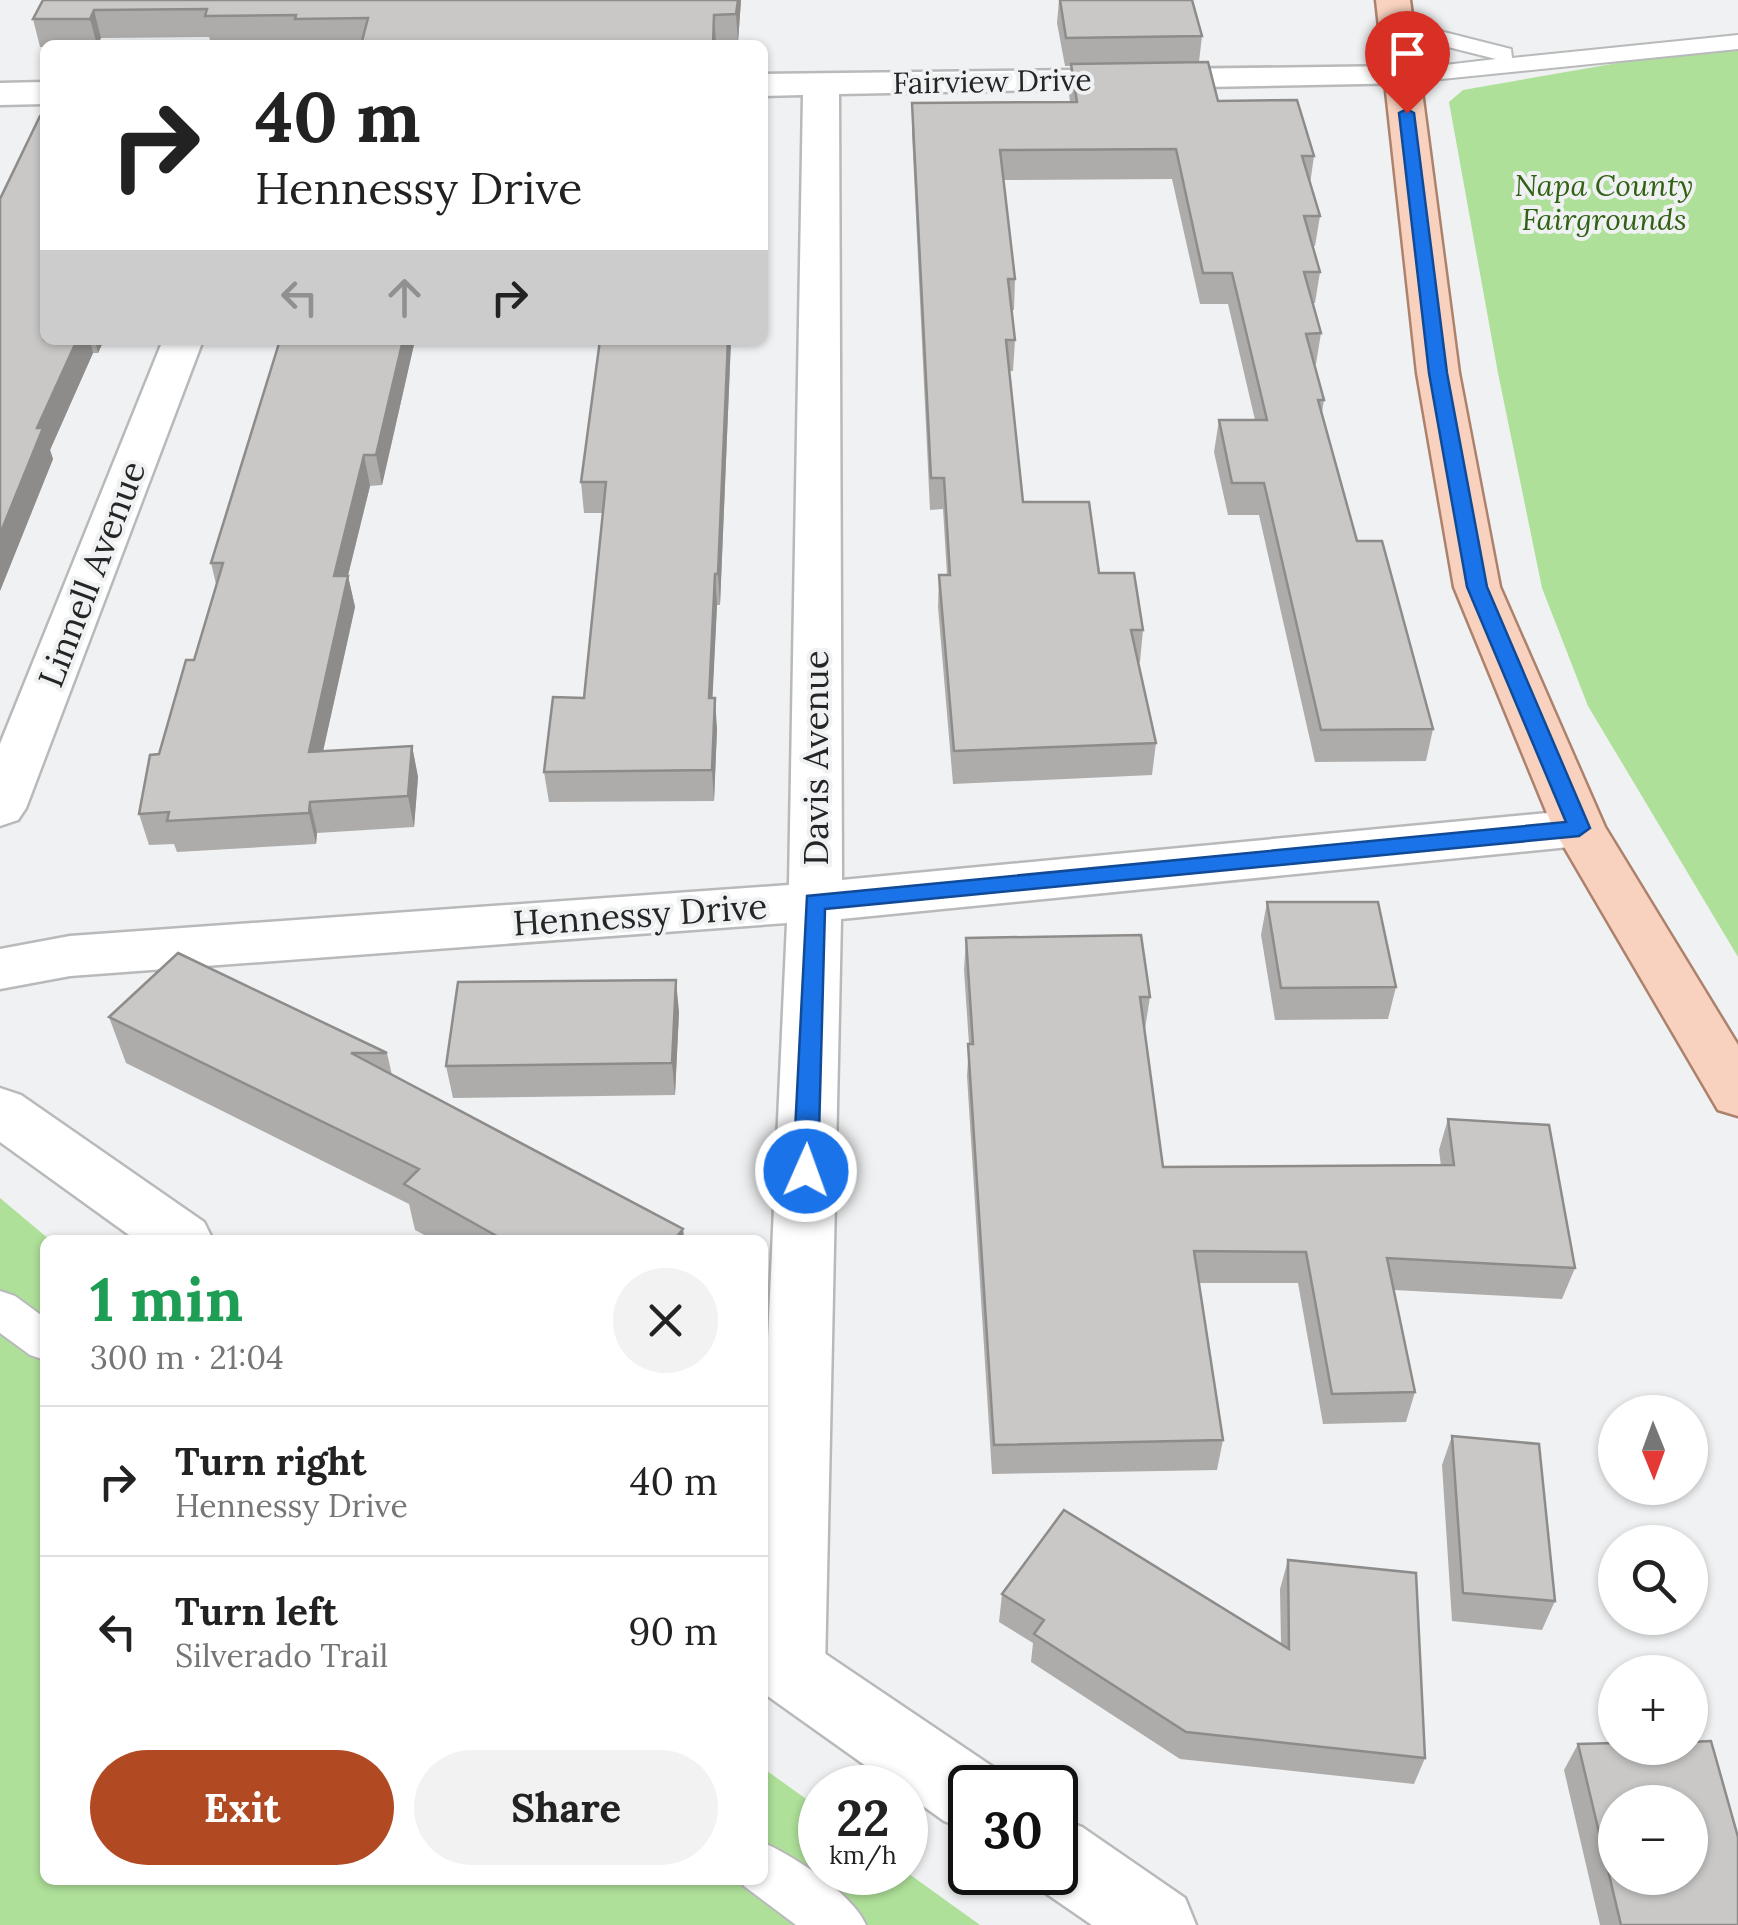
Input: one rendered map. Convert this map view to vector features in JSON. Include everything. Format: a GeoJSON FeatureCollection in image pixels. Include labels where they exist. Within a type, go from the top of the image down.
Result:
{"type":"FeatureCollection","features":[{"type":"Feature","properties":{"kind":"main road"},"geometry":{"type":"LineString","coordinates":[[1393,6],[1438,373],[1477,587],[1579,828],[1738,1094]]}},
{"type":"Feature","properties":{"kind":"street","name":"Fairview Drive"},"geometry":{"type":"LineString","coordinates":[[768,86],[1402,76]]}},
{"type":"Feature","properties":{"kind":"street","name":"Davis Avenue"},"geometry":{"type":"LineString","coordinates":[[776,1661],[814,902],[821,85]]}},
{"type":"Feature","properties":{"kind":"street"},"geometry":{"type":"LineString","coordinates":[[0,94],[40,93]]}},
{"type":"Feature","properties":{"kind":"street","name":"Linnell Avenue"},"geometry":{"type":"LineString","coordinates":[[0,808],[181,345]]}},
{"type":"Feature","properties":{"kind":"street","name":"Hennessy Drive"},"geometry":{"type":"LineString","coordinates":[[0,970],[70,956],[814,902],[1579,828]]}},
{"type":"Feature","properties":{"kind":"street"},"geometry":{"type":"LineString","coordinates":[[0,1112],[175,1235]]}},
{"type":"Feature","properties":{"kind":"street"},"geometry":{"type":"LineString","coordinates":[[776,1661],[948,1780]]}},
{"type":"Feature","properties":{"kind":"street"},"geometry":{"type":"LineString","coordinates":[[1078,1870],[1158,1925]]}},
{"type":"Feature","properties":{"kind":"lane"},"geometry":{"type":"LineString","coordinates":[[1393,6],[1424,34],[1460,46],[1545,62]]}},
{"type":"Feature","properties":{"kind":"lane"},"geometry":{"type":"LineString","coordinates":[[1402,76],[1738,42]]}},
{"type":"Feature","properties":{"kind":"lane"},"geometry":{"type":"LineString","coordinates":[[0,1309],[40,1338]]}},
{"type":"Feature","properties":{"kind":"lane"},"geometry":{"type":"LineString","coordinates":[[768,1872],[840,1925]]}},
{"type":"Feature","properties":{"kind":"green space","name":"Napa County Fairgrounds"},"geometry":{"type":"Polygon","coordinates":[[[1738,42],[1738,957],[1588,706],[1542,588],[1449,102],[1463,90],[1738,42]]]}},
{"type":"Feature","properties":{"kind":"green space"},"geometry":{"type":"Polygon","coordinates":[[[0,1198],[44,1235],[40,1235],[40,1885],[768,1885],[768,1772],[798,1793],[798,1895],[928,1895],[928,1888],[980,1925],[0,1925],[0,1198]]]}},
{"type":"Feature","properties":{"kind":"building"},"geometry":{"type":"Polygon","coordinates":[[[43,0],[738,0],[736,14],[714,15],[713,40],[362,40],[368,18],[205,16],[207,9],[94,10],[90,19],[33,19],[43,0]]]}},
{"type":"Feature","properties":{"kind":"building"},"geometry":{"type":"Polygon","coordinates":[[[1060,0],[1192,0],[1202,36],[1066,38],[1060,0]]]}},
{"type":"Feature","properties":{"kind":"building"},"geometry":{"type":"Polygon","coordinates":[[[1208,62],[1218,101],[1297,100],[1314,156],[1302,156],[1320,216],[1304,216],[1320,272],[1304,272],[1321,333],[1306,334],[1324,400],[1318,400],[1357,541],[1382,541],[1433,729],[1321,730],[1264,483],[1232,483],[1219,420],[1267,420],[1232,273],[1203,273],[1176,149],[1000,150],[1015,279],[1008,279],[1015,340],[1006,340],[1023,502],[1089,502],[1099,573],[1134,573],[1143,630],[1131,630],[1156,743],[954,751],[939,575],[950,575],[944,478],[931,478],[912,103],[1077,102],[1071,64],[1208,62]]]}},
{"type":"Feature","properties":{"kind":"building"},"geometry":{"type":"Polygon","coordinates":[[[40,116],[40,345],[75,345],[37,428],[43,428],[0,534],[0,199],[40,116]]]}},
{"type":"Feature","properties":{"kind":"building"},"geometry":{"type":"Polygon","coordinates":[[[278,345],[402,345],[376,455],[364,455],[334,576],[348,576],[309,752],[412,746],[408,796],[310,802],[309,813],[167,821],[169,812],[139,814],[150,755],[159,754],[186,660],[194,660],[223,563],[211,563],[278,345]]]}},
{"type":"Feature","properties":{"kind":"building"},"geometry":{"type":"Polygon","coordinates":[[[599,345],[728,345],[709,698],[715,698],[712,770],[544,772],[553,697],[584,698],[606,482],[581,482],[599,345]]]}},
{"type":"Feature","properties":{"kind":"building"},"geometry":{"type":"Polygon","coordinates":[[[1267,902],[1378,902],[1396,987],[1281,988],[1267,902]]]}},
{"type":"Feature","properties":{"kind":"building"},"geometry":{"type":"Polygon","coordinates":[[[1141,935],[1150,997],[1140,997],[1163,1167],[1454,1165],[1448,1119],[1549,1125],[1575,1268],[1387,1258],[1415,1392],[1332,1394],[1306,1252],[1194,1251],[1223,1440],[994,1445],[968,1044],[973,1044],[966,938],[1141,935]]]}},
{"type":"Feature","properties":{"kind":"building"},"geometry":{"type":"Polygon","coordinates":[[[178,953],[387,1053],[351,1053],[683,1229],[678,1235],[495,1235],[404,1184],[419,1169],[109,1017],[178,953]]]}},
{"type":"Feature","properties":{"kind":"building"},"geometry":{"type":"Polygon","coordinates":[[[676,980],[672,1063],[446,1066],[458,982],[676,980]]]}},
{"type":"Feature","properties":{"kind":"building"},"geometry":{"type":"Polygon","coordinates":[[[1452,1436],[1539,1444],[1555,1601],[1463,1593],[1452,1436]]]}},
{"type":"Feature","properties":{"kind":"building"},"geometry":{"type":"Polygon","coordinates":[[[1064,1510],[1289,1649],[1288,1560],[1416,1573],[1425,1758],[1186,1732],[1034,1634],[1044,1620],[1002,1594],[1064,1510]]]}},
{"type":"Feature","properties":{"kind":"building"},"geometry":{"type":"Polygon","coordinates":[[[1711,1741],[1738,1837],[1738,1925],[1621,1925],[1614,1895],[1708,1895],[1708,1785],[1598,1785],[1598,1828],[1578,1744],[1598,1743],[1598,1765],[1708,1765],[1711,1741]]]}},
{"type":"Feature","properties":{"kind":"route"},"geometry":{"type":"LineString","coordinates":[[806,1171],[814,902],[1579,828],[1477,587],[1438,373],[1407,113]]}}]}
